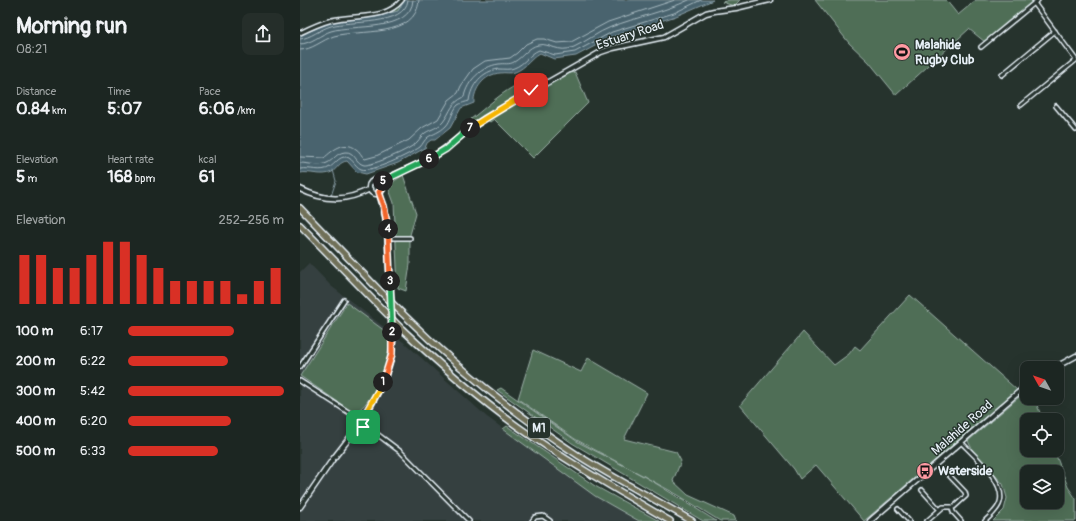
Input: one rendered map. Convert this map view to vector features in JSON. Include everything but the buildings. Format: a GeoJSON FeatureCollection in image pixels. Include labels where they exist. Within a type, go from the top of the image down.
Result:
{"type":"FeatureCollection","features":[{"type":"Feature","properties":{"kind":"highway","name":"M1"},"geometry":{"type":"LineString","coordinates":[[300,208],[379,290],[453,362],[518,414],[580,456],[692,521]]}},
{"type":"Feature","properties":{"kind":"highway","name":"M1"},"geometry":{"type":"LineString","coordinates":[[300,225],[403,330],[469,389],[517,426],[574,464],[670,521]]}},
{"type":"Feature","properties":{"kind":"street"},"geometry":{"type":"LineString","coordinates":[[300,33],[331,20],[381,14],[392,9],[402,0]]}},
{"type":"Feature","properties":{"kind":"street","name":"Estuary Road"},"geometry":{"type":"LineString","coordinates":[[381,183],[392,176],[432,158],[485,118],[601,52],[664,37],[714,11],[736,8],[770,0]]}},
{"type":"Feature","properties":{"kind":"street"},"geometry":{"type":"LineString","coordinates":[[981,46],[1038,0]]}},
{"type":"Feature","properties":{"kind":"street"},"geometry":{"type":"LineString","coordinates":[[1021,105],[1076,60],[1034,3]]}},
{"type":"Feature","properties":{"kind":"street"},"geometry":{"type":"LineString","coordinates":[[1002,75],[1055,31]]}},
{"type":"Feature","properties":{"kind":"street"},"geometry":{"type":"LineString","coordinates":[[1056,106],[1076,130]]}},
{"type":"Feature","properties":{"kind":"street"},"geometry":{"type":"LineString","coordinates":[[370,189],[372,181],[376,180],[381,183],[383,187],[379,192]]}},
{"type":"Feature","properties":{"kind":"street"},"geometry":{"type":"LineString","coordinates":[[300,189],[312,195],[330,199],[348,198],[370,189]]}},
{"type":"Feature","properties":{"kind":"street"},"geometry":{"type":"LineString","coordinates":[[370,189],[373,192],[379,192]]}},
{"type":"Feature","properties":{"kind":"street"},"geometry":{"type":"LineString","coordinates":[[364,416],[382,385],[392,354],[393,341],[388,238],[384,206],[379,192]]}},
{"type":"Feature","properties":{"kind":"street"},"geometry":{"type":"LineString","coordinates":[[388,238],[410,238]]}},
{"type":"Feature","properties":{"kind":"street"},"geometry":{"type":"LineString","coordinates":[[300,367],[344,300]]}},
{"type":"Feature","properties":{"kind":"street"},"geometry":{"type":"LineString","coordinates":[[1064,363],[1076,356]]}},
{"type":"Feature","properties":{"kind":"street"},"geometry":{"type":"LineString","coordinates":[[300,381],[356,417],[360,415],[364,416]]}},
{"type":"Feature","properties":{"kind":"street","name":"Malahide Road"},"geometry":{"type":"LineString","coordinates":[[870,521],[1020,391]]}},
{"type":"Feature","properties":{"kind":"street"},"geometry":{"type":"LineString","coordinates":[[364,416],[367,420],[365,425]]}},
{"type":"Feature","properties":{"kind":"street"},"geometry":{"type":"LineString","coordinates":[[356,417],[354,422],[358,426]]}},
{"type":"Feature","properties":{"kind":"street"},"geometry":{"type":"LineString","coordinates":[[300,507],[358,426],[365,425],[401,452],[469,521]]}},
{"type":"Feature","properties":{"kind":"street"},"geometry":{"type":"LineString","coordinates":[[961,442],[997,481],[1001,490],[1000,503],[984,521]]}},
{"type":"Feature","properties":{"kind":"street"},"geometry":{"type":"LineString","coordinates":[[944,470],[966,494],[960,502],[952,508]]}},
{"type":"Feature","properties":{"kind":"street"},"geometry":{"type":"LineString","coordinates":[[922,490],[939,509]]}},
{"type":"Feature","properties":{"kind":"street"},"geometry":{"type":"LineString","coordinates":[[927,521],[944,506],[952,508],[956,516],[961,521]]}},
{"type":"Feature","properties":{"kind":"street"},"geometry":{"type":"LineString","coordinates":[[898,509],[909,521]]}},
{"type":"Feature","properties":{"kind":"street"},"geometry":{"type":"LineString","coordinates":[[532,521],[536,517],[542,516],[550,521]]}},
{"type":"Feature","properties":{"kind":"shaded area"},"geometry":{"type":"Polygon","coordinates":[[[309,263],[331,286],[407,345],[487,417],[595,495],[639,521],[300,521],[300,272],[309,263]]]}},
{"type":"Feature","properties":{"kind":"green space"},"geometry":{"type":"Polygon","coordinates":[[[402,0],[405,0],[398,11],[382,16],[354,18],[315,28],[300,36],[300,33],[331,20],[388,11],[402,0]]]}},
{"type":"Feature","properties":{"kind":"green space"},"geometry":{"type":"Polygon","coordinates":[[[740,0],[734,6],[722,2],[740,0]]]}},
{"type":"Feature","properties":{"kind":"green space","name":"Malahide Rugby Club"},"geometry":{"type":"Polygon","coordinates":[[[815,0],[946,0],[958,15],[976,0],[1036,0],[985,42],[969,29],[896,95],[869,62],[849,43],[815,0]]]}},
{"type":"Feature","properties":{"kind":"green space"},"geometry":{"type":"Polygon","coordinates":[[[575,72],[588,103],[533,158],[494,119],[490,122],[484,117],[473,123],[471,119],[503,93],[521,83],[540,78],[547,85],[567,74],[575,72]]]}},
{"type":"Feature","properties":{"kind":"green space"},"geometry":{"type":"Polygon","coordinates":[[[403,175],[416,213],[410,235],[410,264],[406,291],[398,288],[394,203],[390,192],[393,182],[403,175]]]}},
{"type":"Feature","properties":{"kind":"green space"},"geometry":{"type":"Polygon","coordinates":[[[910,295],[1017,390],[864,521],[816,465],[800,479],[794,469],[740,405],[803,332],[834,365],[849,354],[855,346],[860,350],[910,295]]]}},
{"type":"Feature","properties":{"kind":"green space"},"geometry":{"type":"Polygon","coordinates":[[[347,303],[389,334],[388,360],[384,374],[370,398],[359,410],[354,413],[300,376],[347,303]]]}},
{"type":"Feature","properties":{"kind":"green space"},"geometry":{"type":"Polygon","coordinates":[[[533,350],[581,372],[588,358],[647,393],[624,439],[676,452],[681,461],[673,481],[688,495],[734,516],[736,521],[720,521],[678,495],[575,439],[518,399],[533,350]]]}},
{"type":"Feature","properties":{"kind":"green space"},"geometry":{"type":"Polygon","coordinates":[[[501,388],[578,442],[644,476],[716,521],[703,521],[572,443],[497,390],[501,388]]]}},
{"type":"Feature","properties":{"kind":"green space"},"geometry":{"type":"Polygon","coordinates":[[[1020,396],[1020,405],[1037,405],[1040,413],[1020,413],[1020,457],[1057,457],[1060,465],[1020,465],[1020,509],[1064,509],[1064,476],[1068,487],[1076,499],[1076,521],[993,521],[1004,510],[1007,498],[1003,484],[973,451],[968,441],[1020,396]]]}},
{"type":"Feature","properties":{"kind":"green space"},"geometry":{"type":"Polygon","coordinates":[[[507,426],[595,486],[659,521],[639,521],[595,496],[503,429],[507,426]]]}},
{"type":"Feature","properties":{"kind":"water"},"geometry":{"type":"Polygon","coordinates":[[[405,0],[713,0],[676,16],[614,36],[576,56],[554,59],[540,53],[525,66],[513,73],[500,73],[489,76],[478,88],[474,98],[474,103],[461,108],[450,128],[435,140],[431,140],[427,143],[425,148],[398,163],[366,174],[357,172],[347,161],[342,163],[332,172],[320,174],[300,173],[300,36],[329,22],[375,17],[398,11],[405,0]]]}},
{"type":"Feature","properties":{"kind":"waterway"},"geometry":{"type":"LineString","coordinates":[[331,196],[336,181],[333,170]]}},
{"type":"Feature","properties":{"kind":"place","name":"Malahide Rugby Club"},"geometry":{"type":"Point","coordinates":[902,52]}},
{"type":"Feature","properties":{"kind":"place","name":"Waterside"},"geometry":{"type":"Point","coordinates":[925,471]}},
{"type":"Feature","properties":{"kind":"route"},"geometry":{"type":"LineString","coordinates":[[363,427],[367,422],[364,416],[378,394],[386,376],[392,354],[393,341],[387,223],[384,206],[379,192],[383,187],[381,183],[392,176],[432,158],[446,149],[485,118],[531,90]]}}]}
